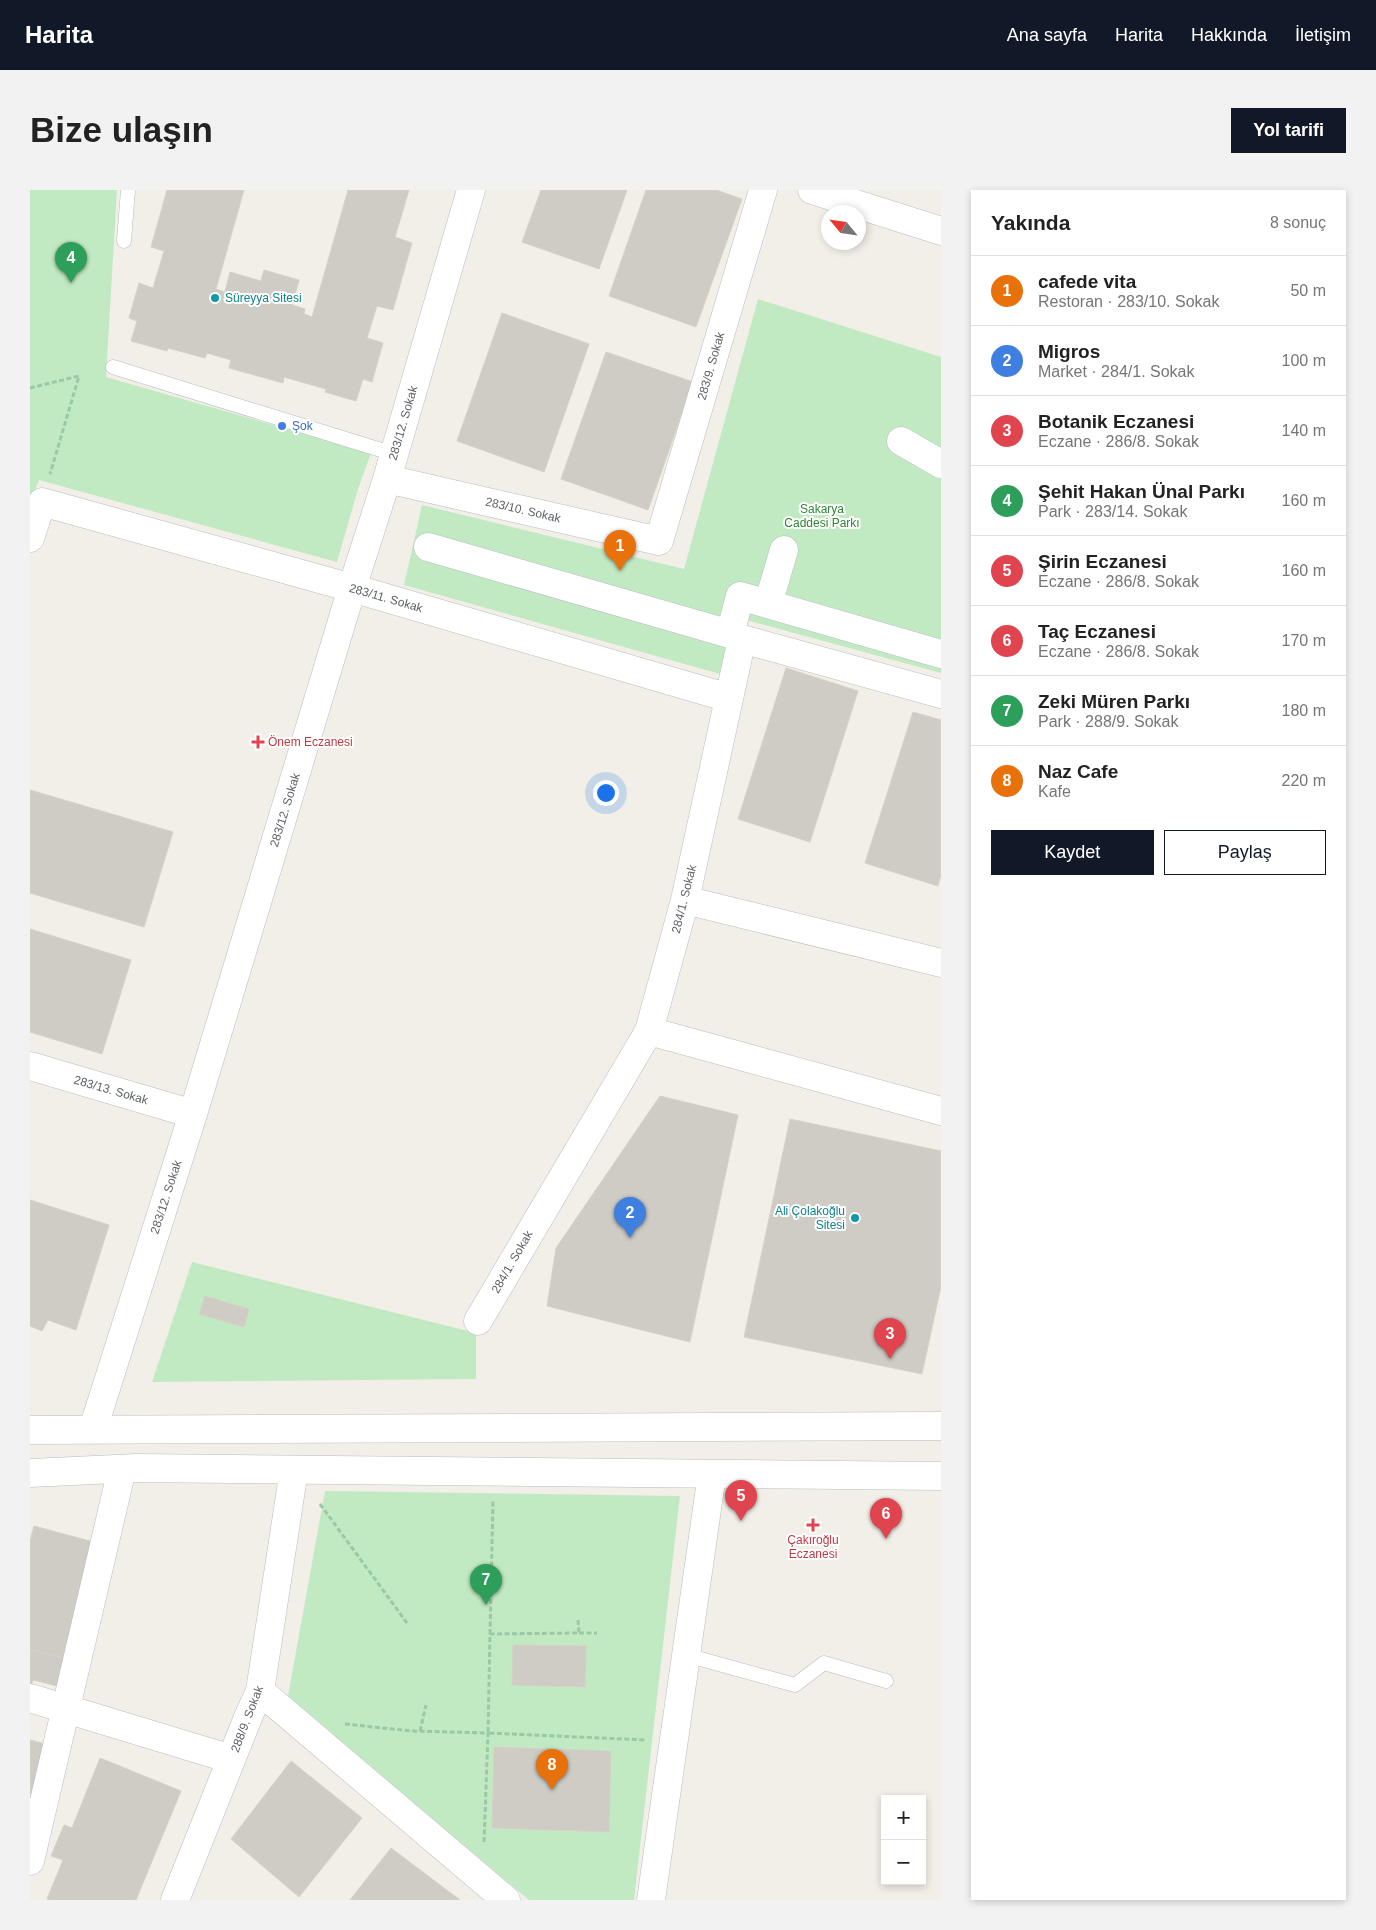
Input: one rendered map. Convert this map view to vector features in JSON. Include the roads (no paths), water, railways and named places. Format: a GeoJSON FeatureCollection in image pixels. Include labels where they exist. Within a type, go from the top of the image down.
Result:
{"type":"FeatureCollection","features":[{"type":"Feature","properties":{"kind":"street","name":"283/12. Sokak"},"geometry":{"type":"LineString","coordinates":[[92,1429],[193,1114],[352,588],[387,479],[471,190]]}},
{"type":"Feature","properties":{"kind":"street","name":"283/9. Sokak"},"geometry":{"type":"LineString","coordinates":[[659,541],[763,190]]}},
{"type":"Feature","properties":{"kind":"street"},"geometry":{"type":"LineString","coordinates":[[812,190],[941,231]]}},
{"type":"Feature","properties":{"kind":"street"},"geometry":{"type":"LineString","coordinates":[[901,441],[941,464]]}},
{"type":"Feature","properties":{"kind":"street","name":"283/10. Sokak"},"geometry":{"type":"LineString","coordinates":[[387,479],[659,541]]}},
{"type":"Feature","properties":{"kind":"street","name":"283/11. Sokak"},"geometry":{"type":"LineString","coordinates":[[30,538],[42,502],[352,588],[729,698]]}},
{"type":"Feature","properties":{"kind":"street"},"geometry":{"type":"LineString","coordinates":[[428,547],[730,634],[740,596],[941,654]]}},
{"type":"Feature","properties":{"kind":"street"},"geometry":{"type":"LineString","coordinates":[[768,604],[784,550]]}},
{"type":"Feature","properties":{"kind":"street","name":"284/1. Sokak"},"geometry":{"type":"LineString","coordinates":[[478,1321],[649,1031],[685,900],[742,638],[941,694]]}},
{"type":"Feature","properties":{"kind":"street"},"geometry":{"type":"LineString","coordinates":[[685,900],[941,962]]}},
{"type":"Feature","properties":{"kind":"street"},"geometry":{"type":"LineString","coordinates":[[649,1031],[941,1111]]}},
{"type":"Feature","properties":{"kind":"street","name":"283/13. Sokak"},"geometry":{"type":"LineString","coordinates":[[30,1066],[193,1114]]}},
{"type":"Feature","properties":{"kind":"street"},"geometry":{"type":"LineString","coordinates":[[30,1430],[940,1422]]}},
{"type":"Feature","properties":{"kind":"street"},"geometry":{"type":"LineString","coordinates":[[30,1861],[122,1469]]}},
{"type":"Feature","properties":{"kind":"street"},"geometry":{"type":"LineString","coordinates":[[30,1473],[122,1469],[941,1476]]}},
{"type":"Feature","properties":{"kind":"street","name":"288/9. Sokak"},"geometry":{"type":"LineString","coordinates":[[175,1900],[260,1691],[294,1470]]}},
{"type":"Feature","properties":{"kind":"street"},"geometry":{"type":"LineString","coordinates":[[651,1900],[712,1474]]}},
{"type":"Feature","properties":{"kind":"street"},"geometry":{"type":"LineString","coordinates":[[260,1691],[506,1900]]}},
{"type":"Feature","properties":{"kind":"street"},"geometry":{"type":"LineString","coordinates":[[30,1698],[231,1760]]}},
{"type":"Feature","properties":{"kind":"lane"},"geometry":{"type":"LineString","coordinates":[[124,241],[128,190]]}},
{"type":"Feature","properties":{"kind":"lane"},"geometry":{"type":"LineString","coordinates":[[113,367],[394,454]]}},
{"type":"Feature","properties":{"kind":"lane"},"geometry":{"type":"LineString","coordinates":[[686,1655],[795,1685],[824,1663],[886,1681]]}},
{"type":"Feature","properties":{"kind":"place","name":"Şehit Hakan Ünal Parkı"},"geometry":{"type":"Point","coordinates":[71,283]}},
{"type":"Feature","properties":{"kind":"place","name":"Süreyya Sitesi"},"geometry":{"type":"Point","coordinates":[215,298]}},
{"type":"Feature","properties":{"kind":"place","name":"Şok"},"geometry":{"type":"Point","coordinates":[282,426]}},
{"type":"Feature","properties":{"kind":"place","name":"cafede vita"},"geometry":{"type":"Point","coordinates":[620,571]}},
{"type":"Feature","properties":{"kind":"place","name":"Önem Eczanesi"},"geometry":{"type":"Point","coordinates":[258,742]}},
{"type":"Feature","properties":{"kind":"place","name":"Ali Çolakoğlu Sitesi"},"geometry":{"type":"Point","coordinates":[855,1218]}},
{"type":"Feature","properties":{"kind":"place","name":"Migros"},"geometry":{"type":"Point","coordinates":[630,1238]}},
{"type":"Feature","properties":{"kind":"place","name":"Botanik Eczanesi"},"geometry":{"type":"Point","coordinates":[890,1359]}},
{"type":"Feature","properties":{"kind":"place","name":"Şirin Eczanesi"},"geometry":{"type":"Point","coordinates":[741,1521]}},
{"type":"Feature","properties":{"kind":"place","name":"Çakıroğlu Eczanesi"},"geometry":{"type":"Point","coordinates":[813,1525]}},
{"type":"Feature","properties":{"kind":"place","name":"Taç Eczanesi"},"geometry":{"type":"Point","coordinates":[886,1539]}},
{"type":"Feature","properties":{"kind":"place","name":"Zeki Müren Parkı"},"geometry":{"type":"Point","coordinates":[486,1605]}},
{"type":"Feature","properties":{"kind":"place","name":"Naz Cafe"},"geometry":{"type":"Point","coordinates":[552,1790]}},
{"type":"Feature","properties":{"kind":"park label","name":"Sakarya Caddesi Parkı"},"geometry":{"type":"Point","coordinates":[822,516]}}]}
